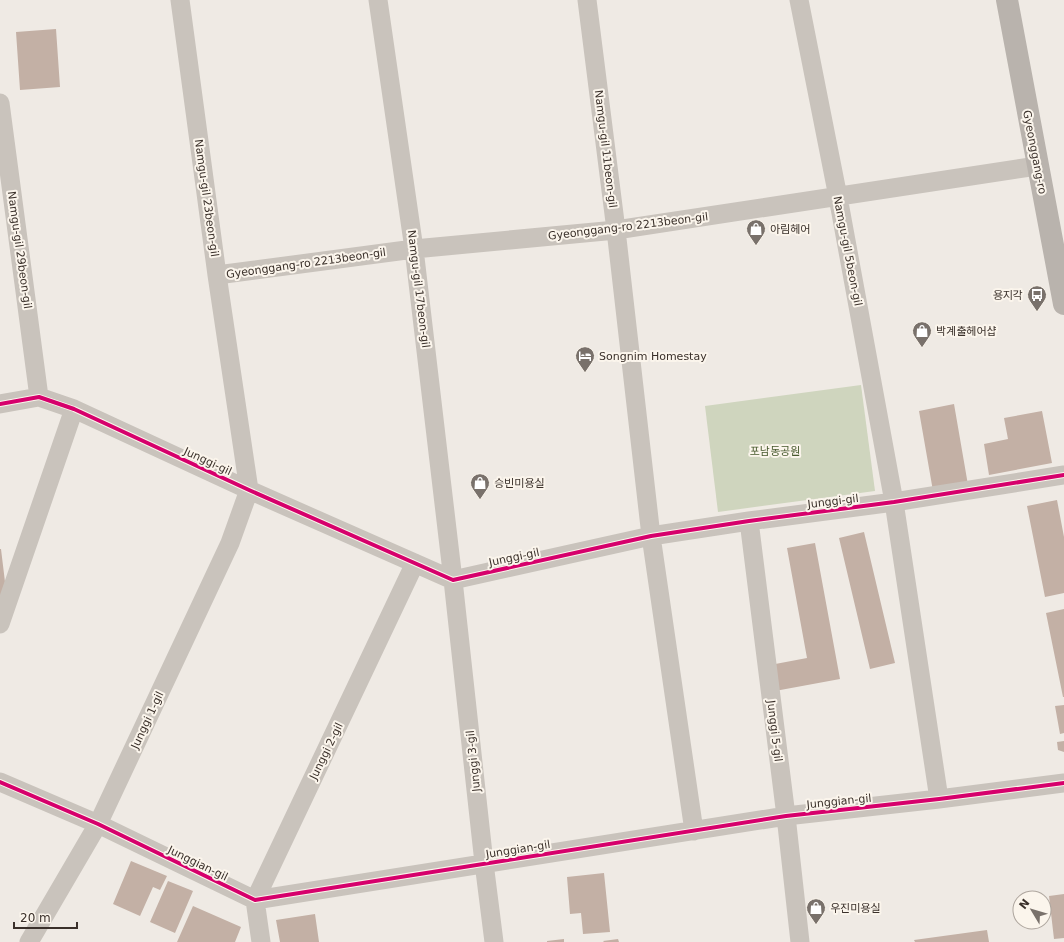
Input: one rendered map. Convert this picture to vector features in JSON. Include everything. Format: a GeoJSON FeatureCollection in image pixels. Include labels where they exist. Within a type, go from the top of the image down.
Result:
{"type":"FeatureCollection","features":[{"type":"Feature","properties":{"kind":"street","name":"Namgu-gil 23beon-gil"},"geometry":{"type":"LineString","coordinates":[[180,0],[217,275],[249,490]]}},
{"type":"Feature","properties":{"kind":"street","name":"Namgu-gil 17beon-gil"},"geometry":{"type":"LineString","coordinates":[[378,0],[414,249],[453,580]]}},
{"type":"Feature","properties":{"kind":"street","name":"Namgu-gil 11beon-gil"},"geometry":{"type":"LineString","coordinates":[[587,0],[616,230],[651,536],[694,830]]}},
{"type":"Feature","properties":{"kind":"street","name":"Namgu-gil 5beon-gil"},"geometry":{"type":"LineString","coordinates":[[799,0],[838,197],[894,502],[939,799]]}},
{"type":"Feature","properties":{"kind":"street","name":"Gyeonggang-ro"},"geometry":{"type":"LineString","coordinates":[[1007,0],[1064,304]]}},
{"type":"Feature","properties":{"kind":"street","name":"Namgu-gil 29beon-gil"},"geometry":{"type":"LineString","coordinates":[[0,103],[39,397]]}},
{"type":"Feature","properties":{"kind":"street","name":"Gyeonggang-ro 2213beon-gil"},"geometry":{"type":"LineString","coordinates":[[217,275],[414,249],[616,230],[1037,166]]}},
{"type":"Feature","properties":{"kind":"street","name":"Junggi-gil"},"geometry":{"type":"LineString","coordinates":[[0,404],[39,397],[74,409],[249,490],[453,580],[651,536],[749,521],[894,502],[1064,475]]}},
{"type":"Feature","properties":{"kind":"street"},"geometry":{"type":"LineString","coordinates":[[0,624],[74,409]]}},
{"type":"Feature","properties":{"kind":"street","name":"Junggi 1-gil"},"geometry":{"type":"LineString","coordinates":[[29,942],[98,824],[230,542],[249,490]]}},
{"type":"Feature","properties":{"kind":"street","name":"Junggi 5-gil"},"geometry":{"type":"LineString","coordinates":[[749,521],[786,816],[800,942]]}},
{"type":"Feature","properties":{"kind":"street","name":"Junggi 2-gil"},"geometry":{"type":"LineString","coordinates":[[254,900],[416,563]]}},
{"type":"Feature","properties":{"kind":"street","name":"Junggi 3-gil"},"geometry":{"type":"LineString","coordinates":[[453,580],[494,942]]}},
{"type":"Feature","properties":{"kind":"street","name":"Junggian-gil"},"geometry":{"type":"LineString","coordinates":[[0,782],[98,824],[254,900],[786,816],[1064,783]]}},
{"type":"Feature","properties":{"kind":"street"},"geometry":{"type":"LineString","coordinates":[[254,900],[261,942]]}},
{"type":"Feature","properties":{"kind":"green space","name":"포남동공원"},"geometry":{"type":"Polygon","coordinates":[[[861,385],[875,491],[718,512],[705,406],[861,385]]]}},
{"type":"Feature","properties":{"kind":"building"},"geometry":{"type":"Polygon","coordinates":[[[56,29],[60,87],[20,90],[16,32],[56,29]]]}},
{"type":"Feature","properties":{"kind":"building"},"geometry":{"type":"Polygon","coordinates":[[[954,404],[968,485],[933,491],[919,411],[954,404]]]}},
{"type":"Feature","properties":{"kind":"building"},"geometry":{"type":"Polygon","coordinates":[[[1042,411],[1052,463],[989,475],[984,444],[1008,439],[1004,418],[1042,411]]]}},
{"type":"Feature","properties":{"kind":"building"},"geometry":{"type":"Polygon","coordinates":[[[1057,500],[1064,537],[1064,593],[1045,597],[1027,506],[1057,500]]]}},
{"type":"Feature","properties":{"kind":"building"},"geometry":{"type":"Polygon","coordinates":[[[864,532],[895,663],[870,669],[839,538],[864,532]]]}},
{"type":"Feature","properties":{"kind":"building"},"geometry":{"type":"Polygon","coordinates":[[[815,543],[840,679],[775,691],[770,665],[807,658],[787,548],[815,543]]]}},
{"type":"Feature","properties":{"kind":"building"},"geometry":{"type":"Polygon","coordinates":[[[0,549],[5,582],[0,600],[0,549]]]}},
{"type":"Feature","properties":{"kind":"building"},"geometry":{"type":"Polygon","coordinates":[[[1064,609],[1064,697],[1063,697],[1046,613],[1064,609]]]}},
{"type":"Feature","properties":{"kind":"building"},"geometry":{"type":"Polygon","coordinates":[[[1064,705],[1064,733],[1060,734],[1055,706],[1064,705]]]}},
{"type":"Feature","properties":{"kind":"building"},"geometry":{"type":"Polygon","coordinates":[[[1064,741],[1064,752],[1058,750],[1057,742],[1064,741]]]}},
{"type":"Feature","properties":{"kind":"building"},"geometry":{"type":"Polygon","coordinates":[[[131,861],[167,876],[160,890],[153,887],[140,916],[113,904],[131,861]]]}},
{"type":"Feature","properties":{"kind":"building"},"geometry":{"type":"Polygon","coordinates":[[[604,873],[610,932],[583,934],[581,913],[570,914],[567,877],[604,873]]]}},
{"type":"Feature","properties":{"kind":"building"},"geometry":{"type":"Polygon","coordinates":[[[168,881],[193,891],[175,933],[150,922],[168,881]]]}},
{"type":"Feature","properties":{"kind":"building"},"geometry":{"type":"Polygon","coordinates":[[[1064,894],[1064,938],[1054,939],[1052,922],[1052,896],[1064,894]]]}},
{"type":"Feature","properties":{"kind":"building"},"geometry":{"type":"Polygon","coordinates":[[[193,906],[241,927],[235,942],[177,942],[193,906]]]}},
{"type":"Feature","properties":{"kind":"building"},"geometry":{"type":"Polygon","coordinates":[[[315,914],[319,942],[280,942],[276,920],[315,914]]]}},
{"type":"Feature","properties":{"kind":"building"},"geometry":{"type":"Polygon","coordinates":[[[987,930],[989,942],[915,942],[914,940],[987,930]]]}},
{"type":"Feature","properties":{"kind":"building"},"geometry":{"type":"Polygon","coordinates":[[[564,939],[564,942],[547,942],[547,941],[564,939]]]}},
{"type":"Feature","properties":{"kind":"building"},"geometry":{"type":"Polygon","coordinates":[[[618,939],[619,942],[603,941],[618,939]]]}},
{"type":"Feature","properties":{"kind":"cycle path"},"geometry":{"type":"LineString","coordinates":[[0,404],[39,397],[74,409],[249,490],[453,580],[651,536],[749,521],[894,502],[1064,475]]}},
{"type":"Feature","properties":{"kind":"cycle path"},"geometry":{"type":"LineString","coordinates":[[0,782],[98,824],[255,900],[786,816],[1064,783]]}},
{"type":"Feature","properties":{"kind":"place","name":"아림헤어"},"geometry":{"type":"Point","coordinates":[756,246]}},
{"type":"Feature","properties":{"kind":"place","name":"용지각"},"geometry":{"type":"Point","coordinates":[1037,312]}},
{"type":"Feature","properties":{"kind":"place","name":"박계출헤어샵"},"geometry":{"type":"Point","coordinates":[922,348]}},
{"type":"Feature","properties":{"kind":"place","name":"Songnim Homestay"},"geometry":{"type":"Point","coordinates":[585,373]}},
{"type":"Feature","properties":{"kind":"place","name":"승빈미용실"},"geometry":{"type":"Point","coordinates":[480,500]}},
{"type":"Feature","properties":{"kind":"place","name":"우진미용실"},"geometry":{"type":"Point","coordinates":[816,925]}}]}
